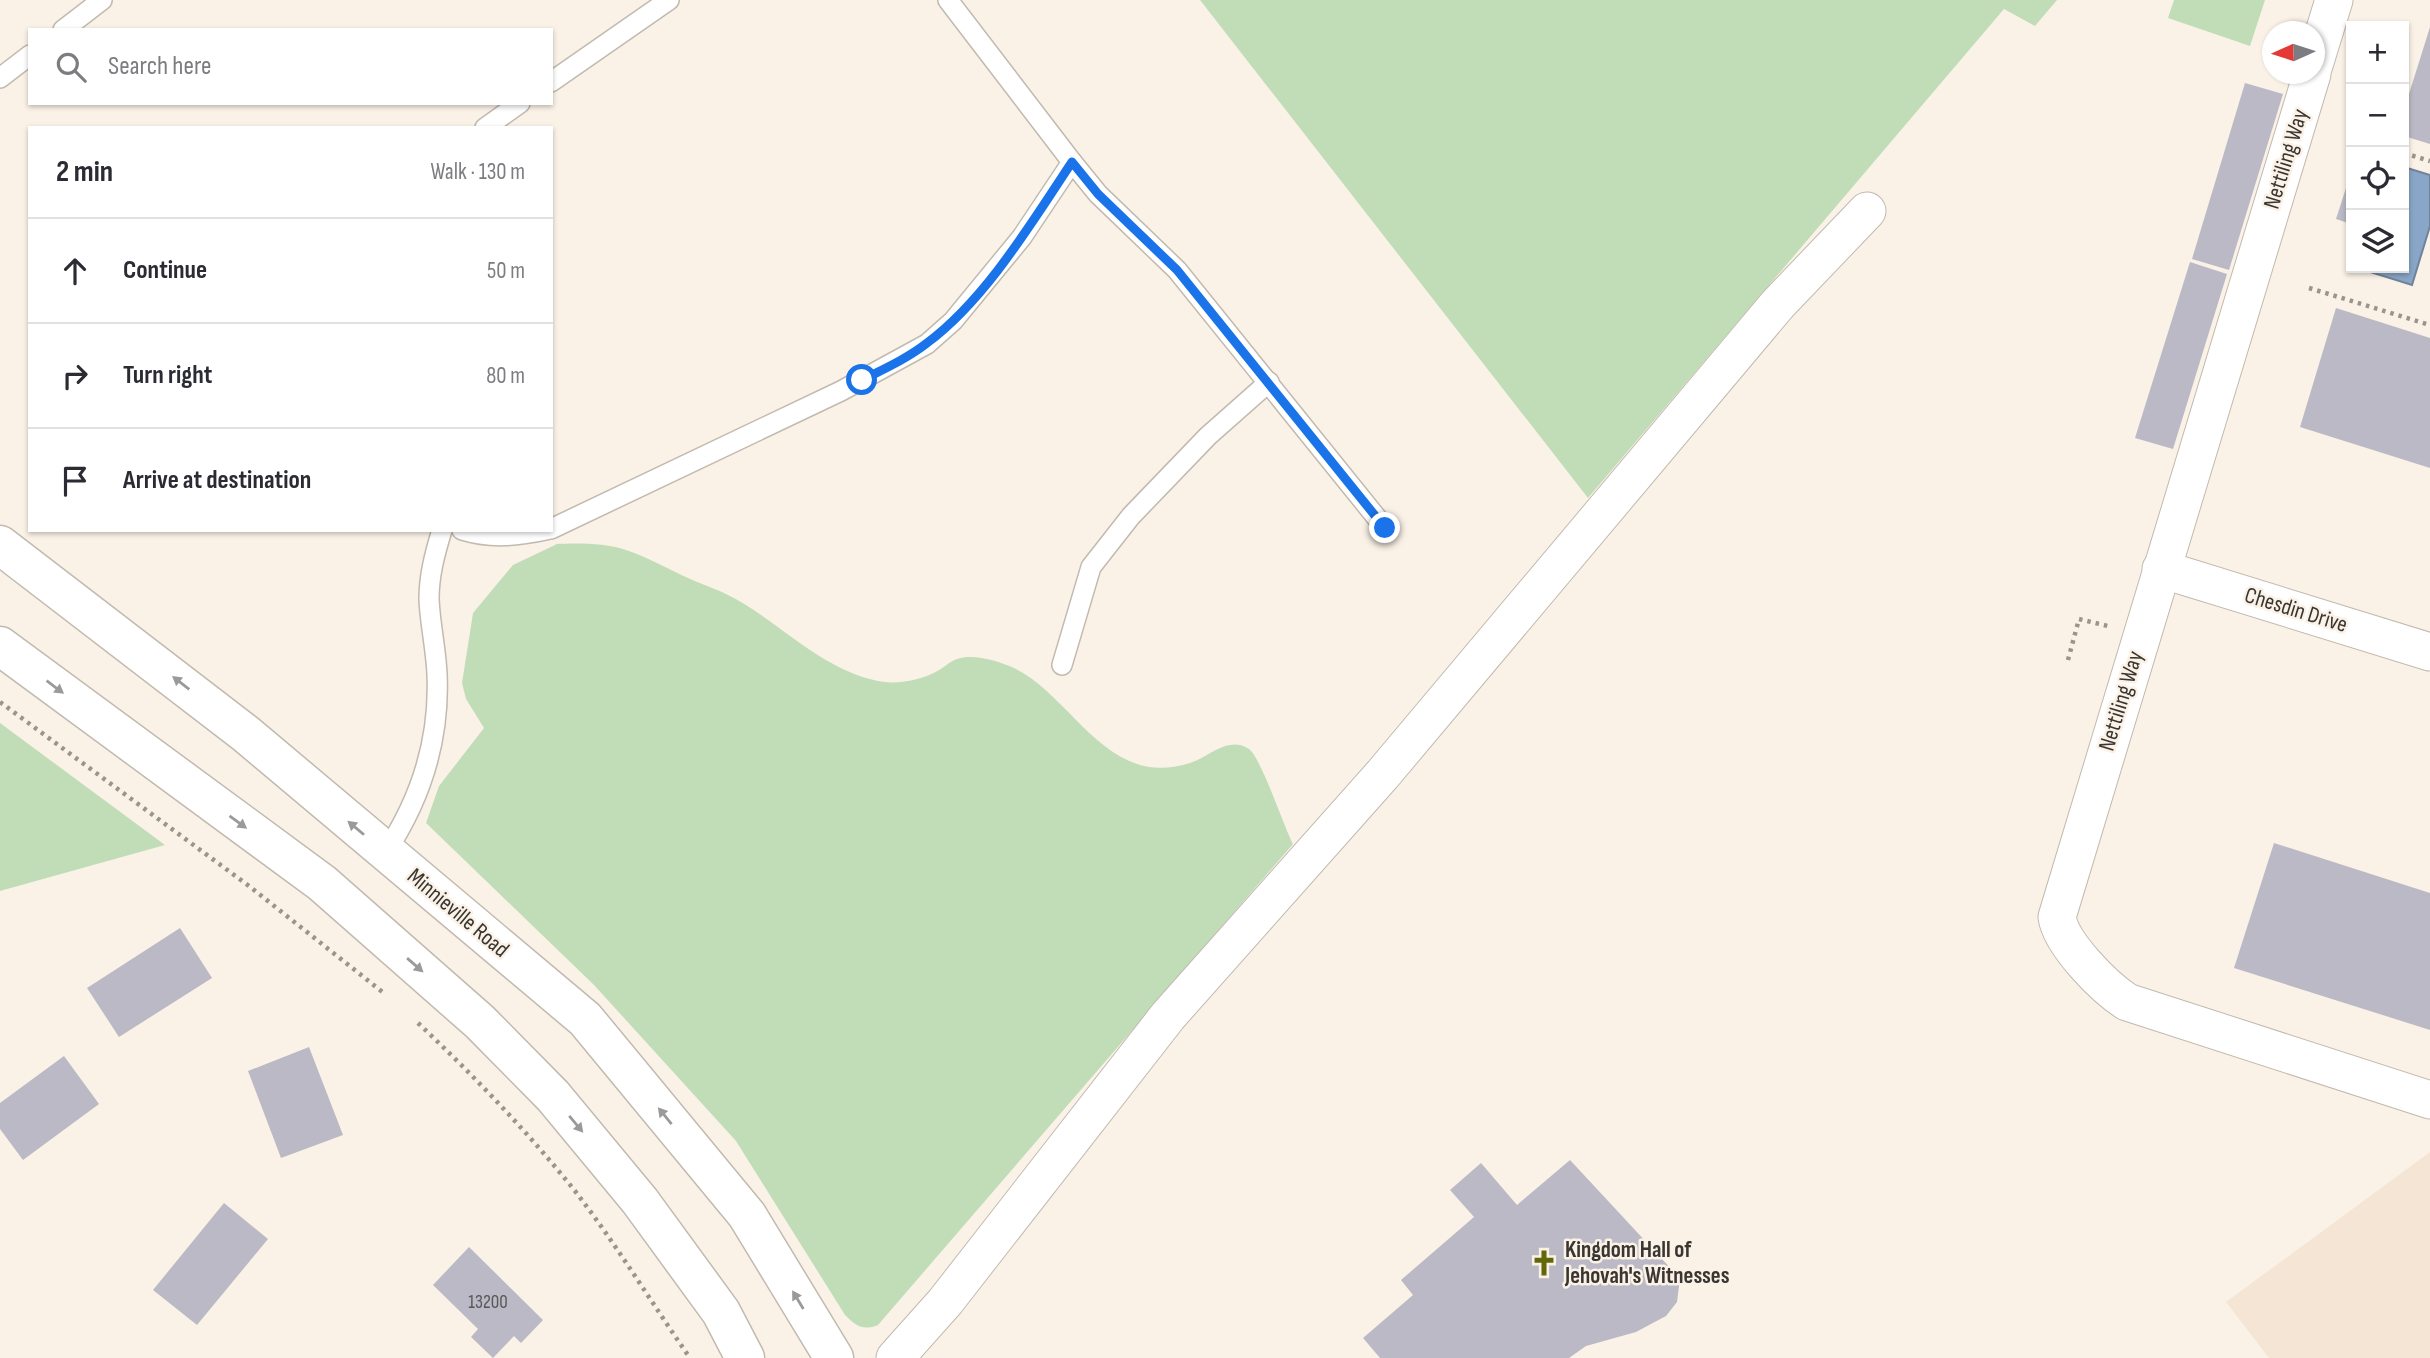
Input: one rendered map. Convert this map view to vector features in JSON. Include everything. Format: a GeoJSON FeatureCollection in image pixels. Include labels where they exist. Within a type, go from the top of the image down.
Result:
{"type":"FeatureCollection","features":[{"type":"Feature","properties":{"kind":"main road","name":"Minnieville Road"},"geometry":{"type":"LineString","coordinates":[[0,545],[246,734],[585,1019],[747,1215],[834,1358]]}},
{"type":"Feature","properties":{"kind":"main road"},"geometry":{"type":"LineString","coordinates":[[0,646],[322,883],[480,1022],[553,1096],[640,1201],[721,1312],[746,1358]]}},
{"type":"Feature","properties":{"kind":"street"},"geometry":{"type":"LineString","coordinates":[[2325,31],[2334,0]]}},
{"type":"Feature","properties":{"kind":"street","name":"Nettiling Way"},"geometry":{"type":"LineString","coordinates":[[2309,84],[2059,908],[2061,933],[2101,982],[2127,1002],[2430,1100]]}},
{"type":"Feature","properties":{"kind":"street"},"geometry":{"type":"LineString","coordinates":[[895,1358],[945,1302],[1168,1016],[1383,774],[1778,304],[1867,211]]}},
{"type":"Feature","properties":{"kind":"street","name":"Chesdin Drive"},"geometry":{"type":"LineString","coordinates":[[2161,569],[2430,652]]}},
{"type":"Feature","properties":{"kind":"lane"},"geometry":{"type":"LineString","coordinates":[[66,28],[103,0]]}},
{"type":"Feature","properties":{"kind":"lane"},"geometry":{"type":"LineString","coordinates":[[553,81],[669,0]]}},
{"type":"Feature","properties":{"kind":"lane"},"geometry":{"type":"LineString","coordinates":[[948,0],[1098,194],[1177,270],[1385,528]]}},
{"type":"Feature","properties":{"kind":"lane"},"geometry":{"type":"LineString","coordinates":[[0,78],[28,57]]}},
{"type":"Feature","properties":{"kind":"lane"},"geometry":{"type":"LineString","coordinates":[[488,126],[517,105]]}},
{"type":"Feature","properties":{"kind":"lane"},"geometry":{"type":"LineString","coordinates":[[553,528],[841,391],[927,344],[953,321],[1014,246],[1072,162]]}},
{"type":"Feature","properties":{"kind":"lane"},"geometry":{"type":"LineString","coordinates":[[1062,664],[1082,588],[1098,557],[1131,516],[1208,436],[1269,382]]}},
{"type":"Feature","properties":{"kind":"lane"},"geometry":{"type":"LineString","coordinates":[[385,853],[405,824],[418,794],[434,727],[437,675],[429,600],[432,566],[441,532]]}},
{"type":"Feature","properties":{"kind":"lane"},"geometry":{"type":"LineString","coordinates":[[468,532],[515,537],[539,532]]}},
{"type":"Feature","properties":{"kind":"path"},"geometry":{"type":"LineString","coordinates":[[2409,155],[2430,161]]}},
{"type":"Feature","properties":{"kind":"path"},"geometry":{"type":"LineString","coordinates":[[2309,288],[2430,325]]}},
{"type":"Feature","properties":{"kind":"path"},"geometry":{"type":"LineString","coordinates":[[2068,660],[2079,619],[2119,629]]}},
{"type":"Feature","properties":{"kind":"path"},"geometry":{"type":"LineString","coordinates":[[0,702],[249,886],[394,1002]]}},
{"type":"Feature","properties":{"kind":"path"},"geometry":{"type":"LineString","coordinates":[[412,1018],[457,1060],[562,1175],[632,1269],[690,1358]]}},
{"type":"Feature","properties":{"kind":"shaded area"},"geometry":{"type":"Polygon","coordinates":[[[2430,1152],[2430,1358],[2269,1358],[2226,1302],[2430,1152]]]}},
{"type":"Feature","properties":{"kind":"green space"},"geometry":{"type":"Polygon","coordinates":[[[1200,0],[2057,0],[2035,26],[2004,9],[1588,498],[1200,0]]]}},
{"type":"Feature","properties":{"kind":"green space"},"geometry":{"type":"Polygon","coordinates":[[[2174,0],[2265,0],[2250,46],[2168,18],[2174,0]]]}},
{"type":"Feature","properties":{"kind":"green space"},"geometry":{"type":"Polygon","coordinates":[[[557,544],[610,546],[642,556],[735,598],[806,648],[859,676],[893,682],[918,679],[963,657],[1008,665],[1047,691],[1111,751],[1129,761],[1149,767],[1180,766],[1226,746],[1241,745],[1254,755],[1272,792],[1293,844],[878,1325],[868,1328],[860,1326],[845,1315],[736,1141],[594,985],[426,823],[439,786],[484,728],[466,699],[462,683],[473,613],[513,565],[557,544]]]}},
{"type":"Feature","properties":{"kind":"green space"},"geometry":{"type":"Polygon","coordinates":[[[0,723],[165,845],[0,891],[0,723]]]}},
{"type":"Feature","properties":{"kind":"water"},"geometry":{"type":"Polygon","coordinates":[[[2409,169],[2430,175],[2430,226],[2412,285],[2373,273],[2409,273],[2409,169]]]}},
{"type":"Feature","properties":{"kind":"building"},"geometry":{"type":"Polygon","coordinates":[[[2430,27],[2430,144],[2409,138],[2409,94],[2430,27]]]}},
{"type":"Feature","properties":{"kind":"building"},"geometry":{"type":"Polygon","coordinates":[[[2245,83],[2283,94],[2229,270],[2192,259],[2245,83]]]}},
{"type":"Feature","properties":{"kind":"building"},"geometry":{"type":"Polygon","coordinates":[[[2346,188],[2346,222],[2336,219],[2346,188]]]}},
{"type":"Feature","properties":{"kind":"building"},"geometry":{"type":"Polygon","coordinates":[[[2190,262],[2227,274],[2173,449],[2135,438],[2190,262]]]}},
{"type":"Feature","properties":{"kind":"building"},"geometry":{"type":"Polygon","coordinates":[[[2336,308],[2430,338],[2430,468],[2300,427],[2336,308]]]}},
{"type":"Feature","properties":{"kind":"building"},"geometry":{"type":"Polygon","coordinates":[[[2274,843],[2430,893],[2430,1030],[2234,968],[2274,843]]]}},
{"type":"Feature","properties":{"kind":"building"},"geometry":{"type":"Polygon","coordinates":[[[180,928],[212,978],[119,1037],[87,988],[180,928]]]}},
{"type":"Feature","properties":{"kind":"building"},"geometry":{"type":"Polygon","coordinates":[[[309,1047],[343,1135],[281,1158],[248,1071],[309,1047]]]}},
{"type":"Feature","properties":{"kind":"building"},"geometry":{"type":"Polygon","coordinates":[[[64,1056],[99,1104],[23,1160],[0,1129],[0,1103],[64,1056]]]}},
{"type":"Feature","properties":{"kind":"building","name":"Kingdom Hall of Jehovah's Witnesses"},"geometry":{"type":"Polygon","coordinates":[[[1570,1160],[1675,1273],[1679,1286],[1677,1302],[1666,1316],[1636,1332],[1586,1346],[1569,1358],[1380,1358],[1363,1338],[1413,1295],[1401,1280],[1474,1217],[1450,1190],[1481,1163],[1517,1205],[1570,1160]]]}},
{"type":"Feature","properties":{"kind":"building"},"geometry":{"type":"Polygon","coordinates":[[[224,1203],[268,1239],[197,1325],[153,1290],[224,1203]]]}},
{"type":"Feature","properties":{"kind":"building"},"geometry":{"type":"Polygon","coordinates":[[[469,1247],[543,1320],[521,1343],[514,1336],[493,1358],[471,1337],[478,1329],[433,1285],[469,1247]]]}},
{"type":"Feature","properties":{"kind":"place","name":"Kingdom Hall of Jehovah's Witnesses"},"geometry":{"type":"Point","coordinates":[1544,1263]}},
{"type":"Feature","properties":{"kind":"route"},"geometry":{"type":"LineString","coordinates":[[862,380],[927,344],[953,321],[1022,237],[1072,162],[1098,194],[1177,270],[1385,528]]}}]}
